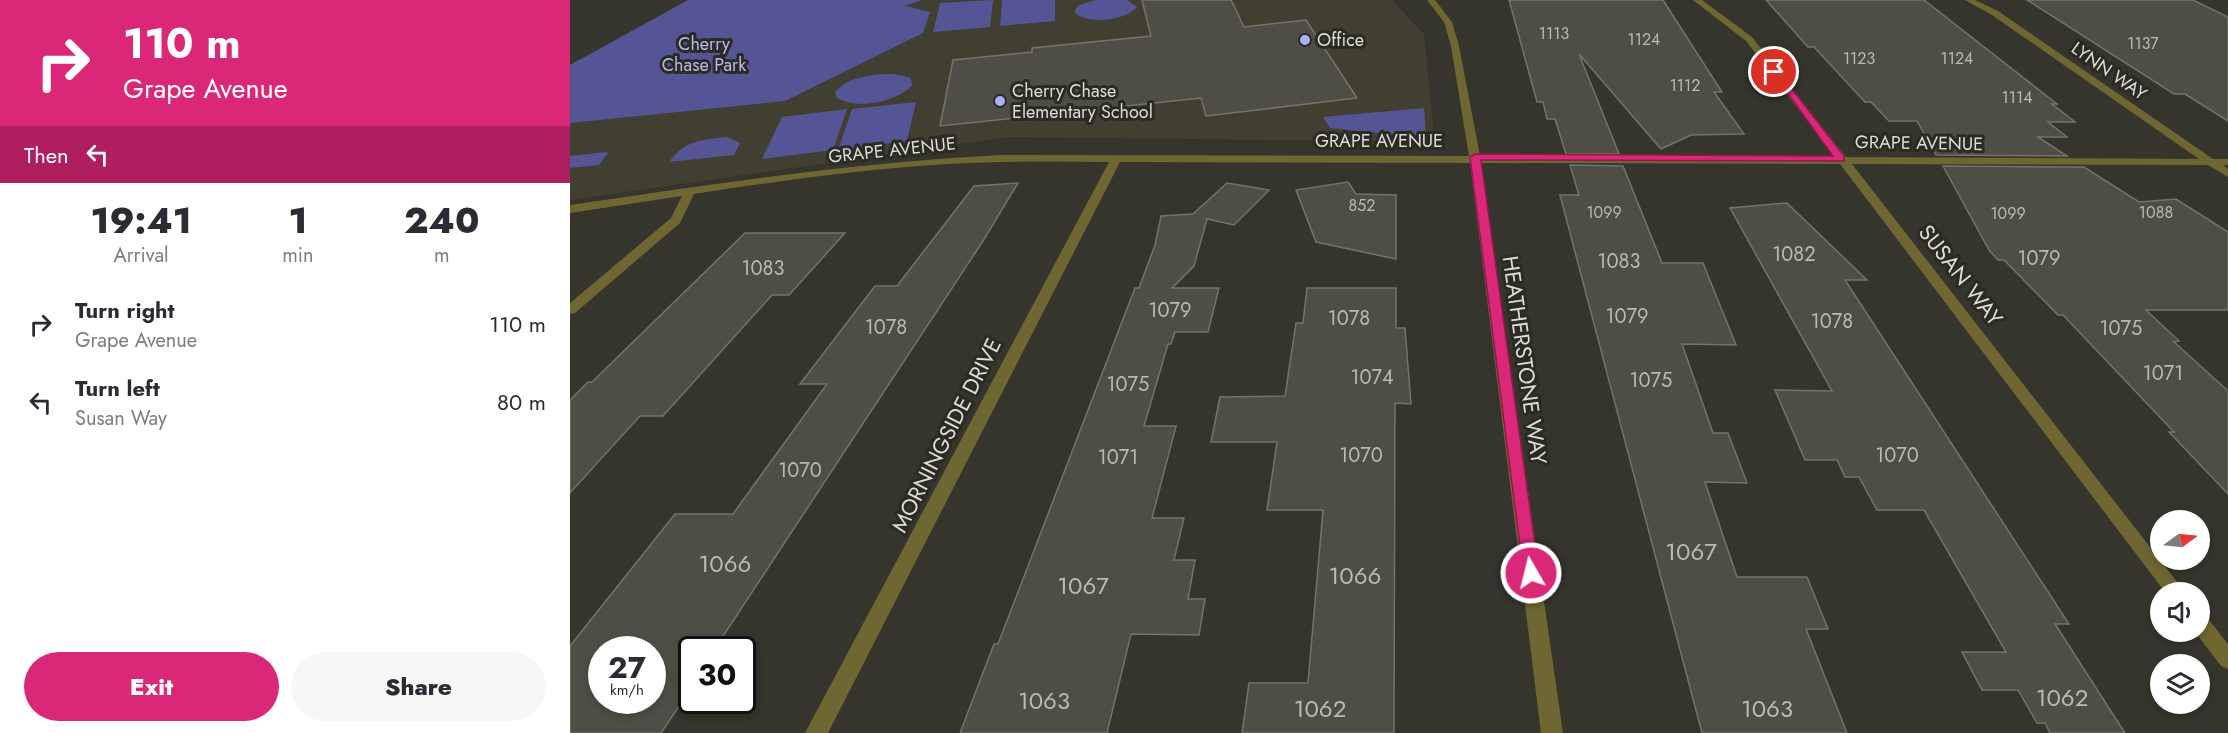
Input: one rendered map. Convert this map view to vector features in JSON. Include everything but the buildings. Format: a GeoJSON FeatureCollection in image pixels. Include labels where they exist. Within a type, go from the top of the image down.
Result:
{"type":"FeatureCollection","features":[{"type":"Feature","properties":{"kind":"street","name":"HEATHERSTONE WAY"},"geometry":{"type":"LineString","coordinates":[[1431,0],[1448,22],[1455,46],[1475,157],[1552,733]]}},
{"type":"Feature","properties":{"kind":"street","name":"SUSAN WAY"},"geometry":{"type":"LineString","coordinates":[[1697,0],[1749,39],[2168,582]]}},
{"type":"Feature","properties":{"kind":"street","name":"LYNN WAY"},"geometry":{"type":"LineString","coordinates":[[1969,0],[1995,13],[2228,174]]}},
{"type":"Feature","properties":{"kind":"street","name":"GRAPE AVENUE"},"geometry":{"type":"LineString","coordinates":[[570,209],[690,191],[939,160],[1475,157],[2228,162]]}},
{"type":"Feature","properties":{"kind":"street","name":"MORNINGSIDE DRIVE"},"geometry":{"type":"LineString","coordinates":[[816,733],[1116,158]]}},
{"type":"Feature","properties":{"kind":"street"},"geometry":{"type":"LineString","coordinates":[[570,310],[676,220],[690,191]]}},
{"type":"Feature","properties":{"kind":"street"},"geometry":{"type":"LineString","coordinates":[[2210,636],[2228,660]]}},
{"type":"Feature","properties":{"kind":"shaded area","name":"Cherry Chase Elementary School"},"geometry":{"type":"Polygon","coordinates":[[[688,0],[1392,0],[1424,34],[1435,142],[1008,137],[570,200],[570,65],[688,0]]]}},
{"type":"Feature","properties":{"kind":"green space","name":"Cherry Chase Park"},"geometry":{"type":"Polygon","coordinates":[[[688,0],[922,0],[905,6],[930,12],[923,33],[785,101],[570,123],[570,65],[688,0]]]}},
{"type":"Feature","properties":{"kind":"green space"},"geometry":{"type":"Polygon","coordinates":[[[993,0],[990,27],[933,32],[940,3],[993,0]]]}},
{"type":"Feature","properties":{"kind":"green space"},"geometry":{"type":"Polygon","coordinates":[[[1002,0],[1055,0],[1055,21],[1000,26],[1002,0]]]}},
{"type":"Feature","properties":{"kind":"green space"},"geometry":{"type":"Polygon","coordinates":[[[1096,0],[1127,0],[1137,7],[1124,16],[1106,20],[1088,19],[1074,12],[1079,5],[1096,0]]]}},
{"type":"Feature","properties":{"kind":"green space"},"geometry":{"type":"Polygon","coordinates":[[[894,74],[911,78],[912,86],[905,92],[875,103],[854,103],[836,97],[835,93],[840,87],[853,80],[894,74]]]}},
{"type":"Feature","properties":{"kind":"green space"},"geometry":{"type":"Polygon","coordinates":[[[916,102],[907,141],[838,150],[852,109],[916,102]]]}},
{"type":"Feature","properties":{"kind":"green space"},"geometry":{"type":"Polygon","coordinates":[[[1424,108],[1426,138],[1330,128],[1323,117],[1424,108]]]}},
{"type":"Feature","properties":{"kind":"green space"},"geometry":{"type":"Polygon","coordinates":[[[847,109],[833,150],[762,159],[782,117],[847,109]]]}},
{"type":"Feature","properties":{"kind":"green space"},"geometry":{"type":"Polygon","coordinates":[[[727,137],[740,143],[734,155],[669,162],[681,149],[694,142],[727,137]]]}},
{"type":"Feature","properties":{"kind":"green space"},"geometry":{"type":"Polygon","coordinates":[[[608,153],[599,165],[570,168],[570,156],[608,153]]]}},
{"type":"Feature","properties":{"kind":"place","name":"Office"},"geometry":{"type":"Point","coordinates":[1305,40]}},
{"type":"Feature","properties":{"kind":"place","name":"Cherry Chase Elementary School"},"geometry":{"type":"Point","coordinates":[1000,101]}},
{"type":"Feature","properties":{"kind":"route"},"geometry":{"type":"LineString","coordinates":[[1531,573],[1475,157],[1841,159],[1774,72]]}}]}
